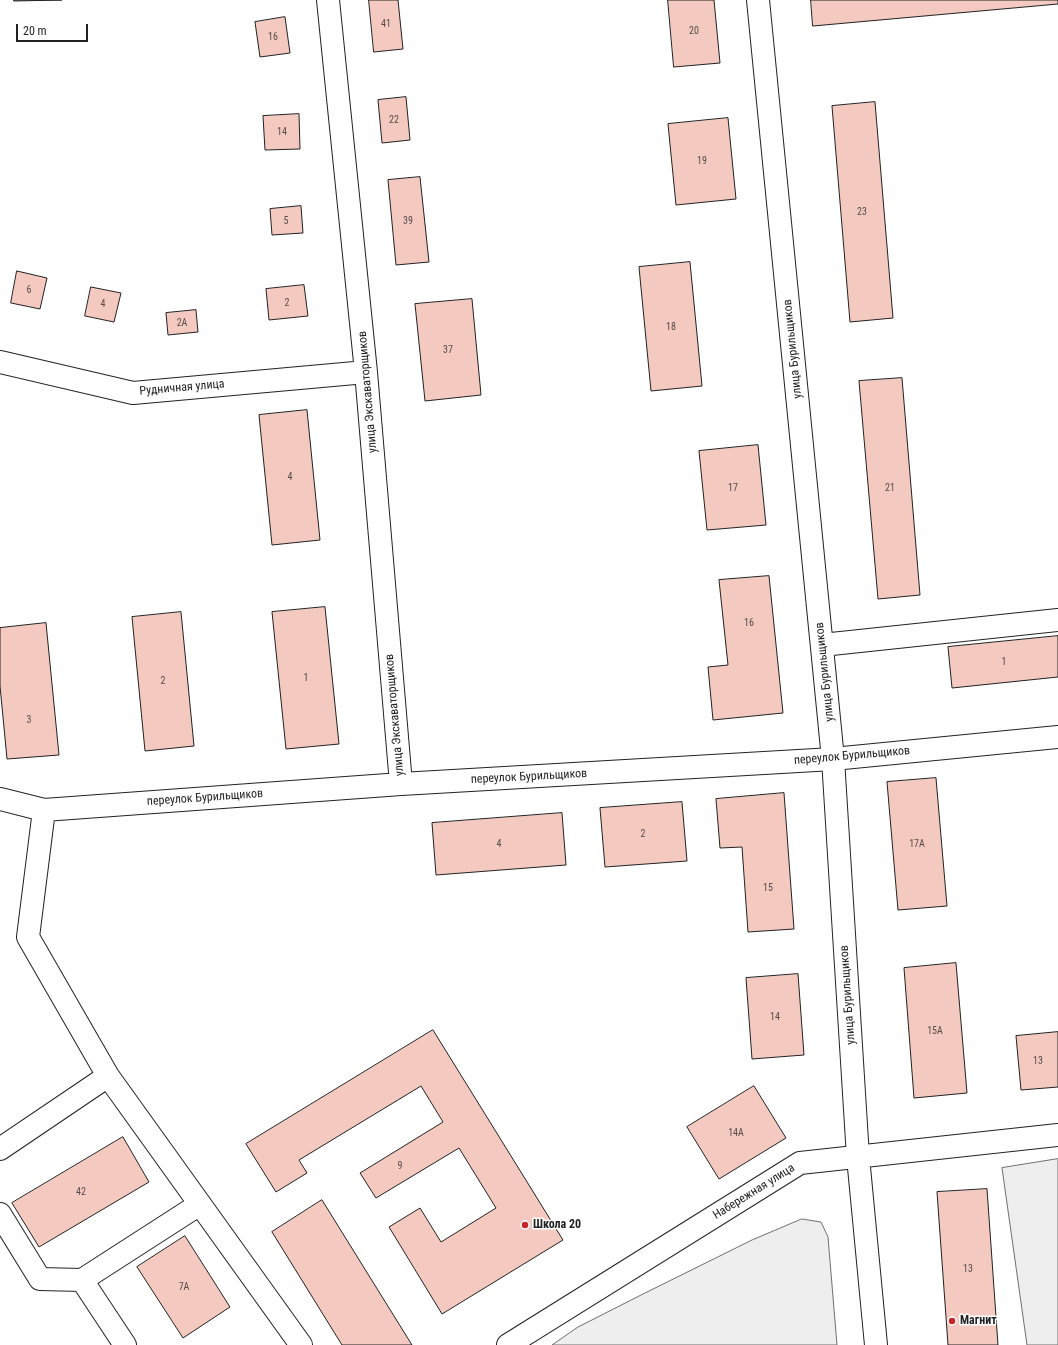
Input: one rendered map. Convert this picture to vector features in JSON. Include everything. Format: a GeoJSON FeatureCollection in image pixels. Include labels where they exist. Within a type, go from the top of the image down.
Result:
{"type":"FeatureCollection","features":[{"type":"Feature","properties":{"kind":"street","name":"улица Экскаваторщиков"},"geometry":{"type":"LineString","coordinates":[[328,0],[366,372],[401,784]]}},
{"type":"Feature","properties":{"kind":"street","name":"улица Бурильщиков"},"geometry":{"type":"LineString","coordinates":[[758,0],[833,759],[858,1157],[876,1345]]}},
{"type":"Feature","properties":{"kind":"street","name":"Рудничная улица"},"geometry":{"type":"LineString","coordinates":[[0,362],[133,393],[366,372]]}},
{"type":"Feature","properties":{"kind":"street"},"geometry":{"type":"LineString","coordinates":[[822,645],[1058,620]]}},
{"type":"Feature","properties":{"kind":"street","name":"переулок Бурильщиков"},"geometry":{"type":"LineString","coordinates":[[0,799],[44,810],[401,784],[833,759],[1058,737]]}},
{"type":"Feature","properties":{"kind":"street"},"geometry":{"type":"LineString","coordinates":[[44,810],[28,937],[108,1076],[301,1345]]}},
{"type":"Feature","properties":{"kind":"street"},"geometry":{"type":"LineString","coordinates":[[0,1149],[108,1076]]}},
{"type":"Feature","properties":{"kind":"street","name":"Набережная улица"},"geometry":{"type":"LineString","coordinates":[[508,1345],[800,1163],[1058,1134]]}},
{"type":"Feature","properties":{"kind":"street"},"geometry":{"type":"LineString","coordinates":[[0,1214],[40,1279],[82,1280],[200,1204]]}},
{"type":"Feature","properties":{"kind":"street"},"geometry":{"type":"LineString","coordinates":[[82,1280],[125,1345]]}},
{"type":"Feature","properties":{"kind":"shaded area"},"geometry":{"type":"Polygon","coordinates":[[[1058,1159],[1058,1345],[1027,1345],[1002,1168],[1058,1159]]]}},
{"type":"Feature","properties":{"kind":"shaded area"},"geometry":{"type":"Polygon","coordinates":[[[802,1219],[821,1222],[828,1237],[837,1345],[552,1345],[578,1327],[641,1295],[752,1240],[802,1219]]]}},
{"type":"Feature","properties":{"kind":"building"},"geometry":{"type":"Polygon","coordinates":[[[14,0],[62,0],[14,1],[14,0]]]}},
{"type":"Feature","properties":{"kind":"building"},"geometry":{"type":"Polygon","coordinates":[[[369,0],[398,0],[403,49],[374,52],[369,0]]]}},
{"type":"Feature","properties":{"kind":"building"},"geometry":{"type":"Polygon","coordinates":[[[668,0],[714,0],[720,63],[674,67],[668,0]]]}},
{"type":"Feature","properties":{"kind":"building"},"geometry":{"type":"Polygon","coordinates":[[[811,0],[1058,0],[1058,4],[813,26],[811,0]]]}},
{"type":"Feature","properties":{"kind":"building"},"geometry":{"type":"Polygon","coordinates":[[[285,17],[290,53],[260,57],[255,22],[285,17]]]}},
{"type":"Feature","properties":{"kind":"building"},"geometry":{"type":"Polygon","coordinates":[[[406,97],[410,140],[382,143],[378,100],[406,97]]]}},
{"type":"Feature","properties":{"kind":"building"},"geometry":{"type":"Polygon","coordinates":[[[875,102],[893,318],[850,322],[832,106],[875,102]]]}},
{"type":"Feature","properties":{"kind":"building"},"geometry":{"type":"Polygon","coordinates":[[[299,114],[300,149],[265,150],[263,116],[299,114]]]}},
{"type":"Feature","properties":{"kind":"building"},"geometry":{"type":"Polygon","coordinates":[[[728,118],[736,199],[676,205],[668,124],[728,118]]]}},
{"type":"Feature","properties":{"kind":"building"},"geometry":{"type":"Polygon","coordinates":[[[420,177],[429,262],[396,265],[388,180],[420,177]]]}},
{"type":"Feature","properties":{"kind":"building"},"geometry":{"type":"Polygon","coordinates":[[[301,206],[303,233],[272,235],[270,209],[301,206]]]}},
{"type":"Feature","properties":{"kind":"building"},"geometry":{"type":"Polygon","coordinates":[[[690,262],[702,386],[651,391],[639,267],[690,262]]]}},
{"type":"Feature","properties":{"kind":"building"},"geometry":{"type":"Polygon","coordinates":[[[17,271],[47,278],[40,309],[11,303],[17,271]]]}},
{"type":"Feature","properties":{"kind":"building"},"geometry":{"type":"Polygon","coordinates":[[[304,285],[308,316],[269,320],[266,289],[304,285]]]}},
{"type":"Feature","properties":{"kind":"building"},"geometry":{"type":"Polygon","coordinates":[[[91,287],[121,293],[114,322],[85,316],[91,287]]]}},
{"type":"Feature","properties":{"kind":"building"},"geometry":{"type":"Polygon","coordinates":[[[472,299],[481,395],[425,401],[415,304],[472,299]]]}},
{"type":"Feature","properties":{"kind":"building"},"geometry":{"type":"Polygon","coordinates":[[[196,310],[198,332],[168,335],[166,313],[196,310]]]}},
{"type":"Feature","properties":{"kind":"building"},"geometry":{"type":"Polygon","coordinates":[[[902,378],[920,595],[878,599],[859,381],[902,378]]]}},
{"type":"Feature","properties":{"kind":"building"},"geometry":{"type":"Polygon","coordinates":[[[307,410],[320,540],[272,545],[259,415],[307,410]]]}},
{"type":"Feature","properties":{"kind":"building"},"geometry":{"type":"Polygon","coordinates":[[[758,445],[766,525],[707,530],[699,451],[758,445]]]}},
{"type":"Feature","properties":{"kind":"building"},"geometry":{"type":"Polygon","coordinates":[[[769,576],[783,713],[713,720],[708,667],[728,665],[719,580],[769,576]]]}},
{"type":"Feature","properties":{"kind":"building"},"geometry":{"type":"Polygon","coordinates":[[[325,607],[339,744],[286,749],[272,612],[325,607]]]}},
{"type":"Feature","properties":{"kind":"building"},"geometry":{"type":"Polygon","coordinates":[[[181,612],[194,746],[145,751],[132,617],[181,612]]]}},
{"type":"Feature","properties":{"kind":"building"},"geometry":{"type":"Polygon","coordinates":[[[46,623],[59,755],[7,759],[0,686],[0,628],[46,623]]]}},
{"type":"Feature","properties":{"kind":"building"},"geometry":{"type":"Polygon","coordinates":[[[1058,636],[1058,677],[952,688],[948,647],[1058,636]]]}},
{"type":"Feature","properties":{"kind":"building"},"geometry":{"type":"Polygon","coordinates":[[[936,778],[947,906],[898,910],[887,782],[936,778]]]}},
{"type":"Feature","properties":{"kind":"building"},"geometry":{"type":"Polygon","coordinates":[[[784,793],[794,929],[748,932],[742,847],[720,848],[716,799],[784,793]]]}},
{"type":"Feature","properties":{"kind":"building"},"geometry":{"type":"Polygon","coordinates":[[[682,802],[687,861],[605,867],[600,808],[682,802]]]}},
{"type":"Feature","properties":{"kind":"building"},"geometry":{"type":"Polygon","coordinates":[[[562,813],[566,865],[436,875],[432,823],[562,813]]]}},
{"type":"Feature","properties":{"kind":"building"},"geometry":{"type":"Polygon","coordinates":[[[956,963],[967,1093],[914,1098],[904,968],[956,963]]]}},
{"type":"Feature","properties":{"kind":"building"},"geometry":{"type":"Polygon","coordinates":[[[798,974],[804,1055],[752,1059],[746,978],[798,974]]]}},
{"type":"Feature","properties":{"kind":"building"},"geometry":{"type":"Polygon","coordinates":[[[433,1030],[563,1240],[442,1314],[389,1227],[420,1208],[441,1242],[496,1208],[459,1148],[376,1198],[360,1173],[443,1122],[421,1086],[299,1160],[307,1173],[276,1192],[246,1144],[433,1030]]]}},
{"type":"Feature","properties":{"kind":"building"},"geometry":{"type":"Polygon","coordinates":[[[1058,1032],[1058,1087],[1021,1090],[1016,1036],[1058,1032]]]}},
{"type":"Feature","properties":{"kind":"building"},"geometry":{"type":"Polygon","coordinates":[[[754,1086],[786,1138],[719,1179],[687,1127],[754,1086]]]}},
{"type":"Feature","properties":{"kind":"building"},"geometry":{"type":"Polygon","coordinates":[[[123,1137],[149,1182],[39,1247],[12,1203],[123,1137]]]}},
{"type":"Feature","properties":{"kind":"building"},"geometry":{"type":"Polygon","coordinates":[[[987,1189],[998,1345],[948,1345],[937,1192],[987,1189]]]}},
{"type":"Feature","properties":{"kind":"building"},"geometry":{"type":"Polygon","coordinates":[[[322,1200],[412,1345],[342,1345],[272,1232],[322,1200]]]}},
{"type":"Feature","properties":{"kind":"building"},"geometry":{"type":"Polygon","coordinates":[[[185,1236],[230,1307],[183,1338],[137,1267],[185,1236]]]}},
{"type":"Feature","properties":{"kind":"place","name":"Школа 20"},"geometry":{"type":"Point","coordinates":[525,1225]}},
{"type":"Feature","properties":{"kind":"place","name":"Магнит"},"geometry":{"type":"Point","coordinates":[952,1321]}}]}
